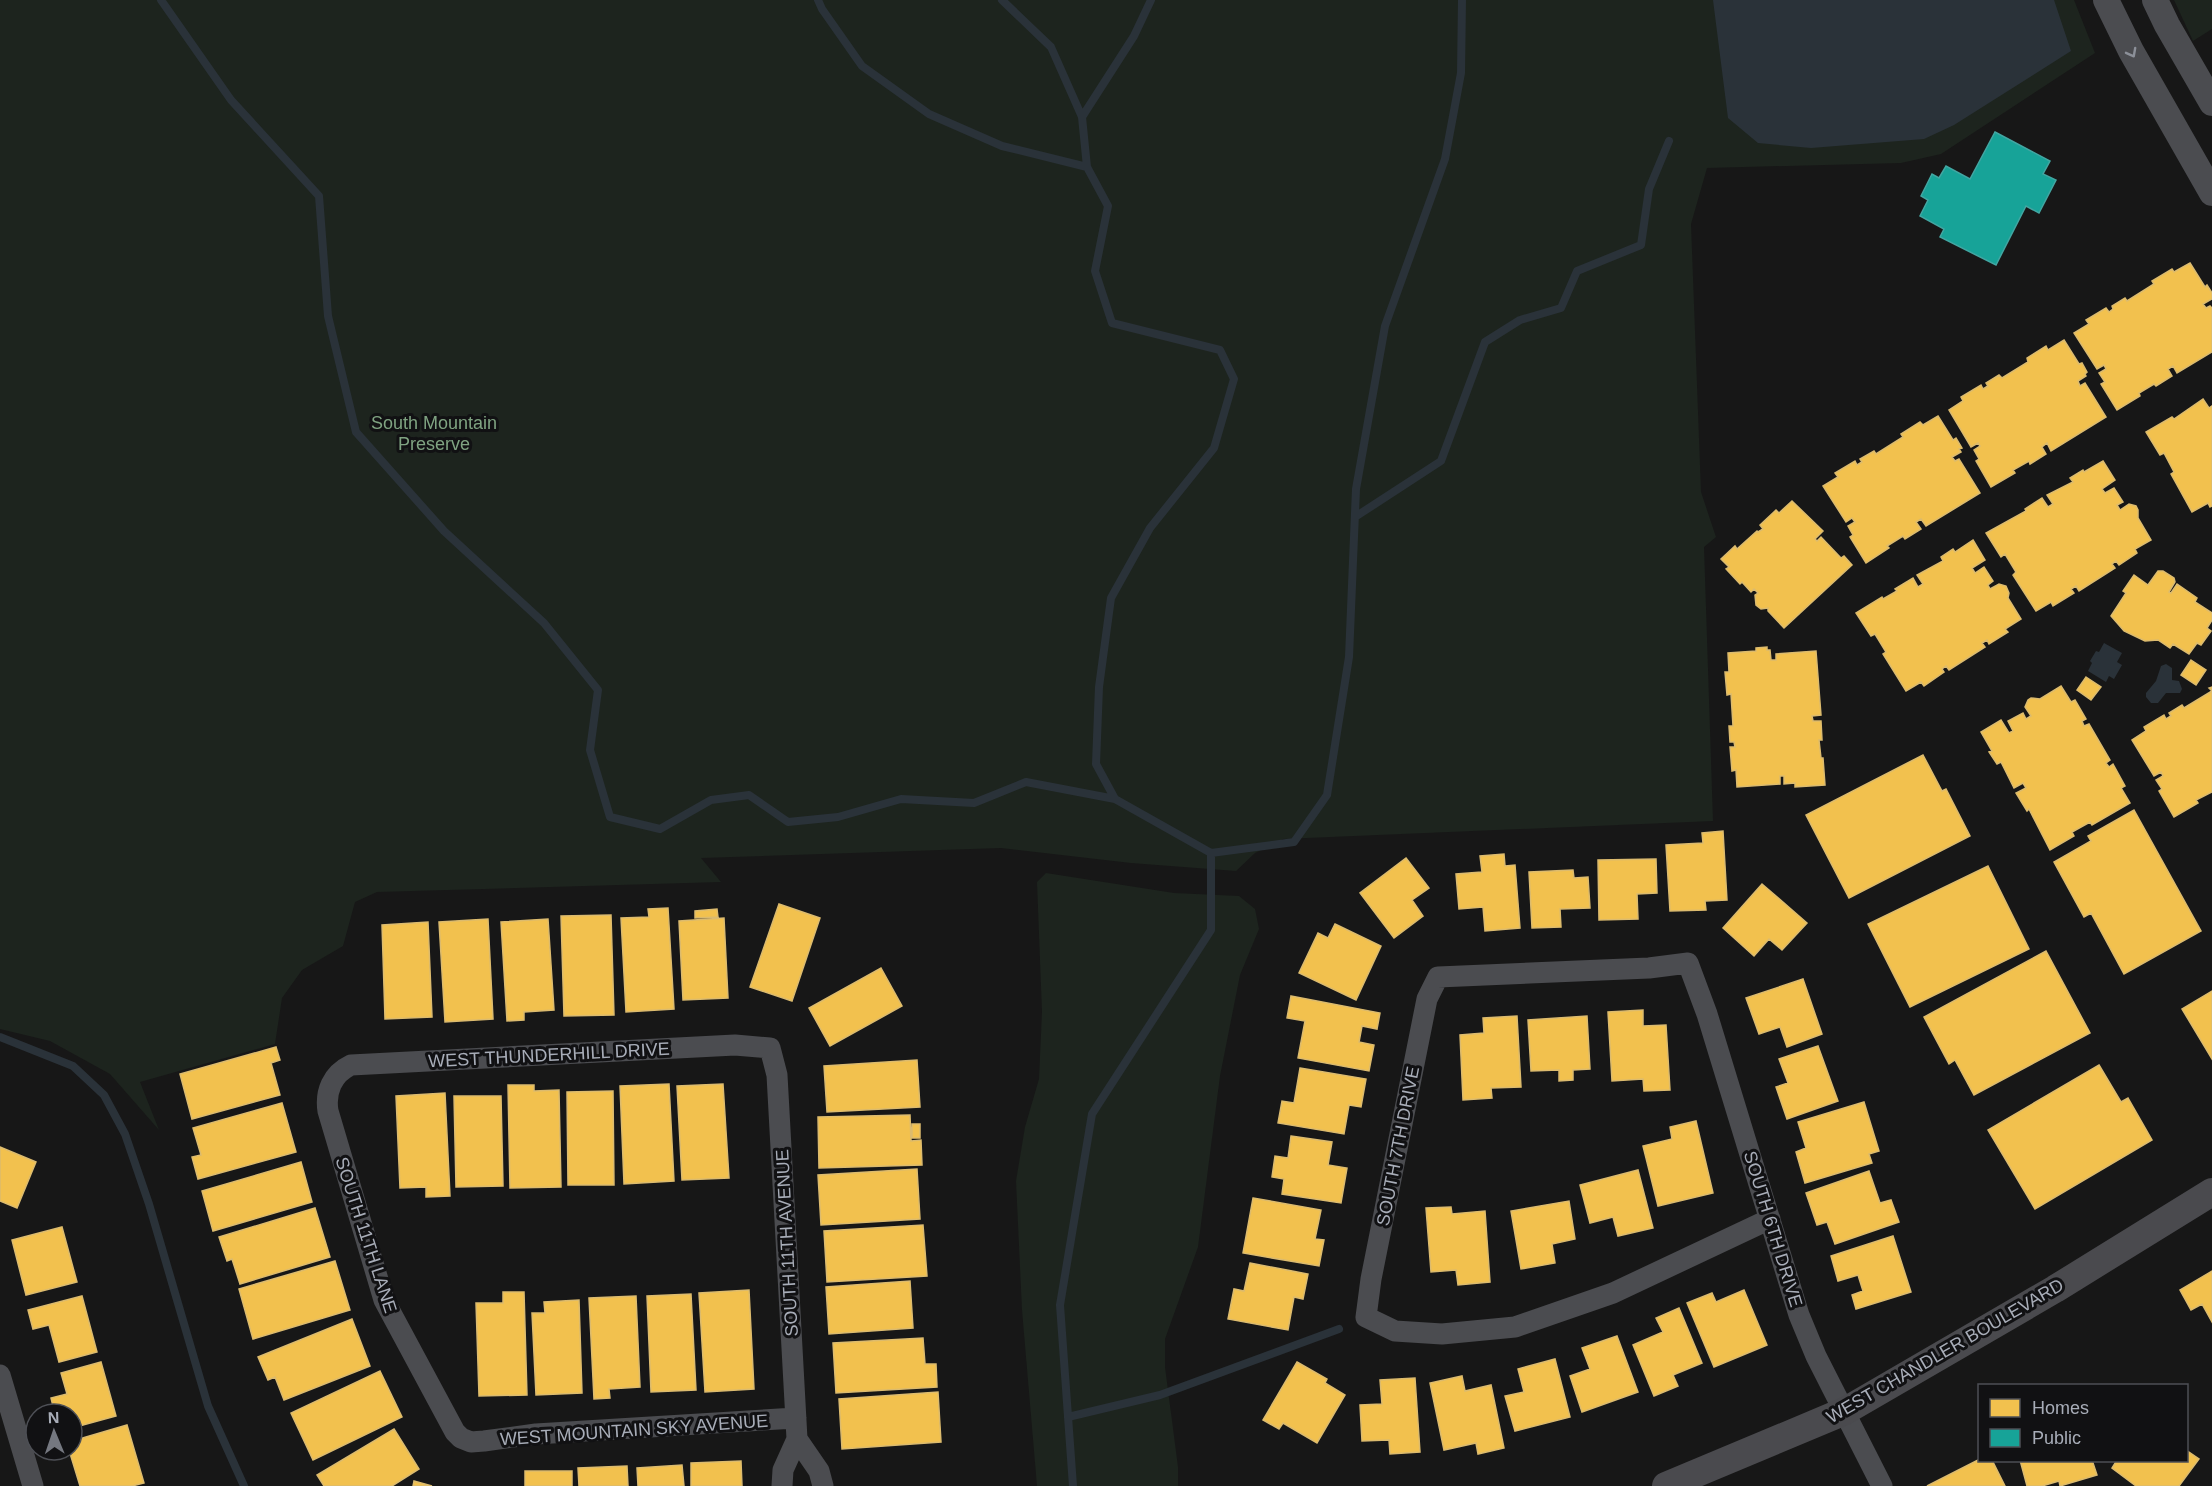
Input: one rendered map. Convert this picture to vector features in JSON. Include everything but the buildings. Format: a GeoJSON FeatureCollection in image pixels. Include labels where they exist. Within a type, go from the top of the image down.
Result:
{"type":"FeatureCollection","features":[{"type":"Feature","properties":{"kind":"main road","name":"WEST CHANDLER BOULEVARD"},"geometry":{"type":"LineString","coordinates":[[1666,1486],[1845,1411],[2034,1302],[2212,1192]]}},
{"type":"Feature","properties":{"kind":"street"},"geometry":{"type":"LineString","coordinates":[[2106,0],[2130,51],[2212,193]]}},
{"type":"Feature","properties":{"kind":"street"},"geometry":{"type":"LineString","coordinates":[[2155,0],[2212,103]]}},
{"type":"Feature","properties":{"kind":"street","name":"SOUTH 6TH DRIVE"},"geometry":{"type":"LineString","coordinates":[[1438,977],[1649,968],[1688,963],[1707,1014],[1799,1315],[1816,1356],[1882,1486]]}},
{"type":"Feature","properties":{"kind":"street","name":"SOUTH 7TH DRIVE"},"geometry":{"type":"LineString","coordinates":[[1438,977],[1427,999],[1371,1279],[1366,1317],[1395,1331],[1442,1334],[1515,1327],[1613,1293],[1770,1219]]}},
{"type":"Feature","properties":{"kind":"street","name":"WEST THUNDERHILL DRIVE"},"geometry":{"type":"LineString","coordinates":[[334,1078],[351,1065],[735,1045],[770,1048]]}},
{"type":"Feature","properties":{"kind":"street","name":"SOUTH 11TH AVENUE"},"geometry":{"type":"LineString","coordinates":[[770,1048],[777,1075],[797,1429],[783,1470],[782,1486]]}},
{"type":"Feature","properties":{"kind":"street","name":"SOUTH 11TH LANE"},"geometry":{"type":"LineString","coordinates":[[334,1078],[326,1099],[328,1111],[384,1300],[455,1432],[461,1438],[471,1442]]}},
{"type":"Feature","properties":{"kind":"street"},"geometry":{"type":"LineString","coordinates":[[0,1375],[33,1486]]}},
{"type":"Feature","properties":{"kind":"street"},"geometry":{"type":"LineString","coordinates":[[797,1429],[819,1471],[823,1486]]}},
{"type":"Feature","properties":{"kind":"street","name":"WEST MOUNTAIN SKY AVENUE"},"geometry":{"type":"LineString","coordinates":[[471,1442],[536,1434],[797,1429]]}},
{"type":"Feature","properties":{"kind":"green space","name":"South Mountain Preserve"},"geometry":{"type":"Polygon","coordinates":[[[0,0],[2074,0],[2095,53],[1941,154],[1901,163],[1707,168],[1691,224],[1701,492],[1716,537],[1704,547],[1713,821],[1283,839],[1255,853],[1236,871],[1131,863],[1001,848],[701,858],[721,882],[377,892],[355,902],[343,946],[302,970],[282,998],[275,1044],[140,1082],[159,1130],[110,1074],[50,1041],[0,1029],[0,0]]]}},
{"type":"Feature","properties":{"kind":"green space"},"geometry":{"type":"Polygon","coordinates":[[[2174,0],[2212,0],[2212,29],[2193,41],[2174,0]]]}},
{"type":"Feature","properties":{"kind":"green space"},"geometry":{"type":"Polygon","coordinates":[[[1046,873],[1174,893],[1239,896],[1255,909],[1259,929],[1240,975],[1220,1076],[1198,1247],[1165,1339],[1165,1367],[1178,1467],[1178,1486],[1037,1486],[1022,1310],[1016,1181],[1025,1127],[1039,1079],[1042,1012],[1037,882],[1046,873]]]}},
{"type":"Feature","properties":{"kind":"shaded area"},"geometry":{"type":"Polygon","coordinates":[[[1713,0],[2054,0],[2071,51],[1954,125],[1924,139],[1811,148],[1758,143],[1728,118],[1713,0]]]}},
{"type":"Feature","properties":{"kind":"shaded area"},"geometry":{"type":"Polygon","coordinates":[[[2104,643],[2122,653],[2117,662],[2122,665],[2114,679],[2109,676],[2106,682],[2088,671],[2092,663],[2090,661],[2104,643]]]}},
{"type":"Feature","properties":{"kind":"shaded area"},"geometry":{"type":"Polygon","coordinates":[[[2166,664],[2172,668],[2172,680],[2179,681],[2182,689],[2180,693],[2166,693],[2158,703],[2151,703],[2146,693],[2156,681],[2161,666],[2166,664]]]}},
{"type":"Feature","properties":{"kind":"waterway"},"geometry":{"type":"LineString","coordinates":[[161,0],[231,100],[319,196],[328,316],[356,432],[444,531],[544,623],[598,690],[590,750],[610,817],[660,829],[711,800],[749,795],[788,822],[838,817],[901,799],[974,803],[1026,782],[1115,799]]}},
{"type":"Feature","properties":{"kind":"waterway"},"geometry":{"type":"LineString","coordinates":[[818,0],[862,66],[929,114],[1002,146],[1087,167],[1108,206],[1095,271],[1112,323],[1220,350],[1234,379],[1214,448],[1150,528],[1111,598],[1099,687],[1096,764],[1115,799],[1211,853]]}},
{"type":"Feature","properties":{"kind":"waterway"},"geometry":{"type":"LineString","coordinates":[[1002,0],[1051,47],[1082,117],[1087,167]]}},
{"type":"Feature","properties":{"kind":"waterway"},"geometry":{"type":"LineString","coordinates":[[1082,117],[1134,36],[1151,0]]}},
{"type":"Feature","properties":{"kind":"waterway"},"geometry":{"type":"LineString","coordinates":[[1073,1486],[1060,1305],[1092,1114],[1211,930],[1211,853],[1294,842],[1327,795],[1349,657],[1356,489],[1385,326],[1445,159],[1461,73],[1462,0]]}},
{"type":"Feature","properties":{"kind":"waterway"},"geometry":{"type":"LineString","coordinates":[[1355,517],[1441,461],[1485,342],[1520,320],[1561,308],[1577,271],[1641,245],[1649,189],[1669,141]]}},
{"type":"Feature","properties":{"kind":"waterway"},"geometry":{"type":"LineString","coordinates":[[0,1037],[73,1066],[104,1095],[125,1134],[149,1204],[208,1406],[244,1486]]}},
{"type":"Feature","properties":{"kind":"waterway"},"geometry":{"type":"LineString","coordinates":[[1068,1417],[1160,1395],[1339,1329]]}}]}
